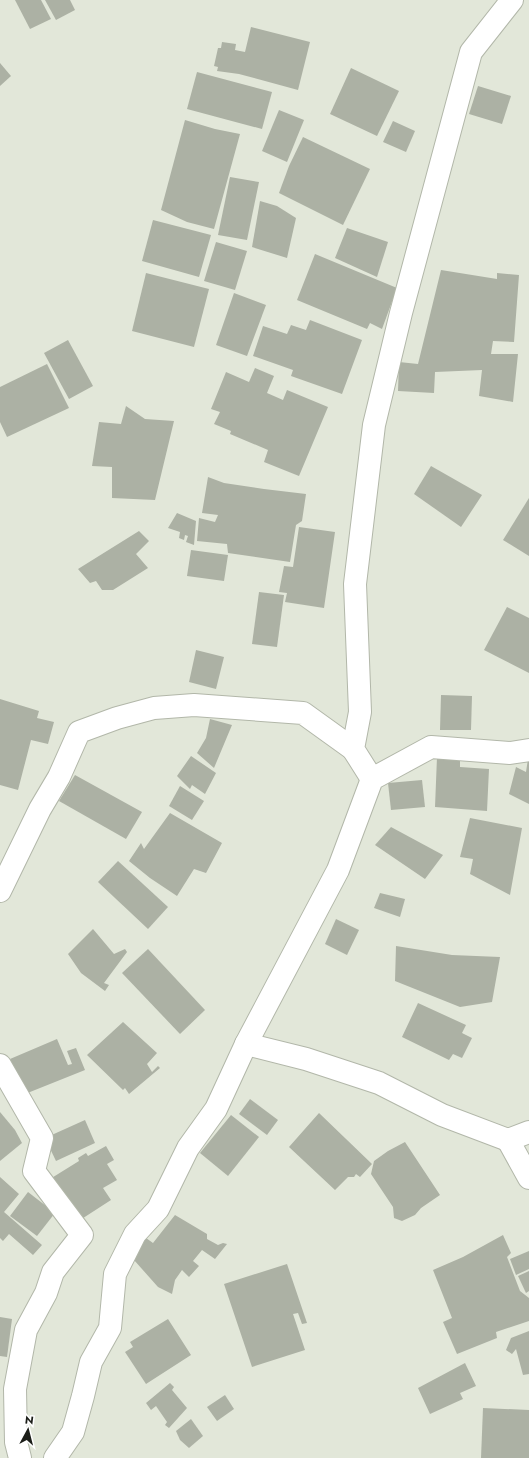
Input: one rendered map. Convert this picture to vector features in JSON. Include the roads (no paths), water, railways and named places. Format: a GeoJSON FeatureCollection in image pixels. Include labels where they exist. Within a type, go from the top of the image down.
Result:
{"type":"FeatureCollection","features":[{"type":"Feature","properties":{"kind":"street"},"geometry":{"type":"LineString","coordinates":[[353,749],[360,712],[355,584],[374,425],[401,313],[471,52],[512,0]]}},
{"type":"Feature","properties":{"kind":"street"},"geometry":{"type":"LineString","coordinates":[[0,891],[40,809],[59,777],[79,732],[117,718],[154,708],[194,706],[302,713],[353,749],[372,779]]}},
{"type":"Feature","properties":{"kind":"street"},"geometry":{"type":"LineString","coordinates":[[55,1458],[73,1432],[84,1396],[91,1362],[110,1328],[115,1274],[135,1234],[158,1209],[188,1148],[216,1109],[246,1044],[338,870],[372,779],[431,747],[510,753],[529,750]]}},
{"type":"Feature","properties":{"kind":"street"},"geometry":{"type":"LineString","coordinates":[[246,1044],[306,1058],[379,1083],[442,1115],[508,1140],[529,1178]]}},
{"type":"Feature","properties":{"kind":"street"},"geometry":{"type":"LineString","coordinates":[[0,1065],[42,1138],[34,1171],[82,1235],[54,1272],[46,1293],[26,1330],[15,1389],[16,1442],[20,1458]]}},
{"type":"Feature","properties":{"kind":"street"},"geometry":{"type":"LineString","coordinates":[[508,1140],[529,1132]]}}]}
